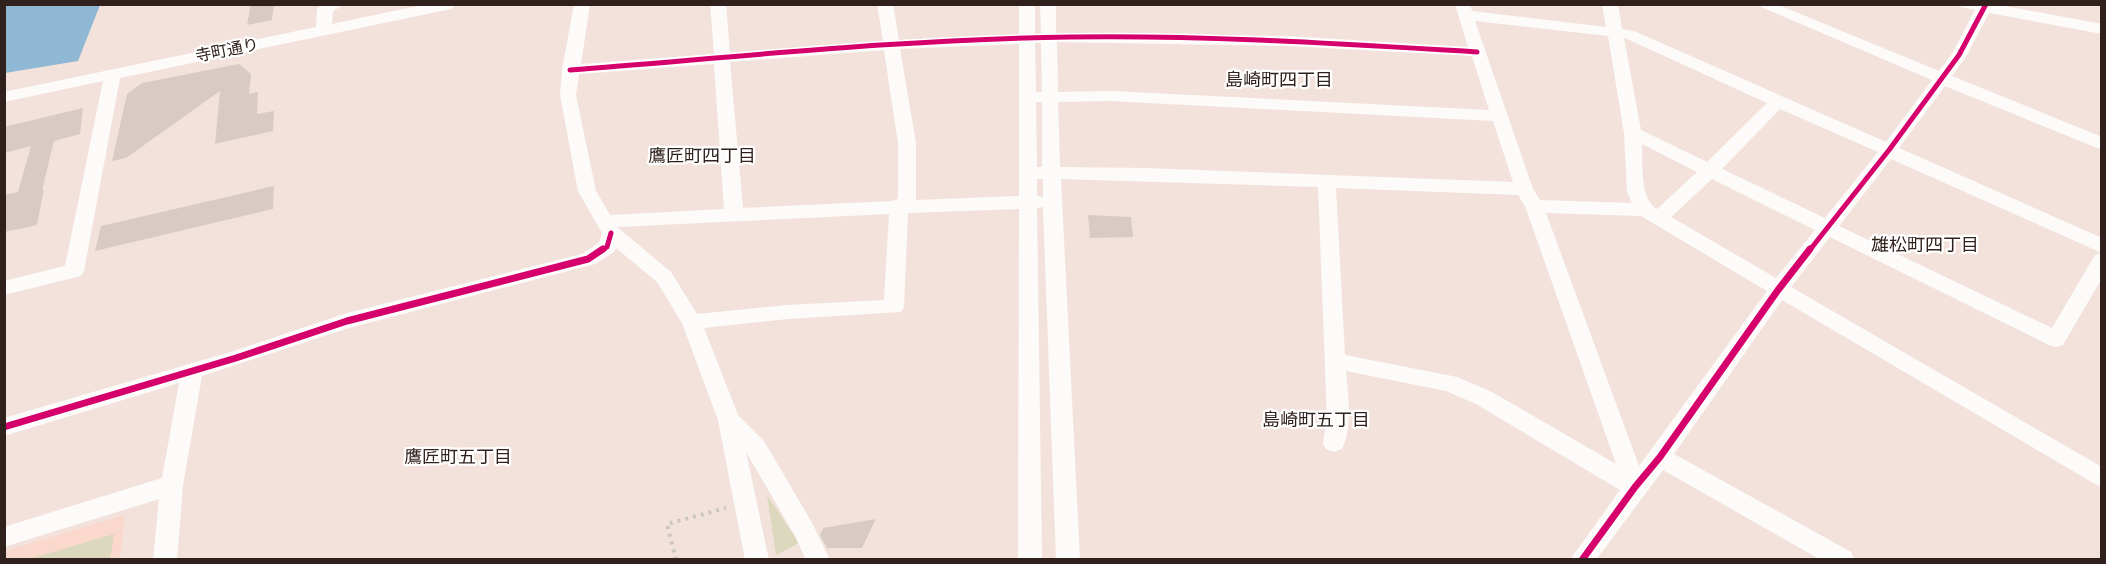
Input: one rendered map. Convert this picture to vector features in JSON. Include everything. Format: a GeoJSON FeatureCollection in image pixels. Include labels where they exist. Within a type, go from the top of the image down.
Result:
{"type":"FeatureCollection","features":[{"type":"Feature","properties":{"kind":"street"},"geometry":{"type":"LineString","coordinates":[[324,30],[325,9],[339,4]]}},
{"type":"Feature","properties":{"kind":"street","name":"寺町通り"},"geometry":{"type":"LineString","coordinates":[[4,97],[451,4]]}},
{"type":"Feature","properties":{"kind":"street"},"geometry":{"type":"LineString","coordinates":[[582,4],[570,70],[568,95],[587,191],[607,228],[664,277],[692,322],[729,420],[757,560]]}},
{"type":"Feature","properties":{"kind":"street"},"geometry":{"type":"LineString","coordinates":[[718,4],[735,215]]}},
{"type":"Feature","properties":{"kind":"street"},"geometry":{"type":"LineString","coordinates":[[692,322],[788,312],[894,307],[907,143],[885,4]]}},
{"type":"Feature","properties":{"kind":"street"},"geometry":{"type":"LineString","coordinates":[[1027,4],[1030,560]]}},
{"type":"Feature","properties":{"kind":"street"},"geometry":{"type":"LineString","coordinates":[[1048,4],[1052,201],[1068,560]]}},
{"type":"Feature","properties":{"kind":"street"},"geometry":{"type":"LineString","coordinates":[[1610,4],[1633,134],[1636,192],[1652,214],[2102,479]]}},
{"type":"Feature","properties":{"kind":"street"},"geometry":{"type":"LineString","coordinates":[[1761,4],[2102,144]]}},
{"type":"Feature","properties":{"kind":"street"},"geometry":{"type":"LineString","coordinates":[[1582,560],[1635,487],[1660,457],[1778,290],[1889,150],[1959,55],[1979,6],[2102,29]]}},
{"type":"Feature","properties":{"kind":"street"},"geometry":{"type":"LineString","coordinates":[[1635,487],[1529,198],[1464,10],[1628,34],[2102,246]]}},
{"type":"Feature","properties":{"kind":"street"},"geometry":{"type":"LineString","coordinates":[[570,70],[892,45],[1026,41],[1048,38],[1255,40],[1477,52]]}},
{"type":"Feature","properties":{"kind":"street"},"geometry":{"type":"LineString","coordinates":[[4,288],[74,271],[113,73]]}},
{"type":"Feature","properties":{"kind":"street"},"geometry":{"type":"LineString","coordinates":[[1026,98],[1111,96],[1500,116]]}},
{"type":"Feature","properties":{"kind":"street"},"geometry":{"type":"LineString","coordinates":[[1027,173],[1144,174],[1327,181],[1529,198],[1652,214],[1709,171],[1778,101]]}},
{"type":"Feature","properties":{"kind":"street"},"geometry":{"type":"LineString","coordinates":[[1633,134],[2056,339],[2102,260]]}},
{"type":"Feature","properties":{"kind":"street"},"geometry":{"type":"LineString","coordinates":[[1327,181],[1338,419],[1334,443]]}},
{"type":"Feature","properties":{"kind":"street"},"geometry":{"type":"LineString","coordinates":[[607,228],[639,218],[903,205],[1052,201]]}},
{"type":"Feature","properties":{"kind":"street"},"geometry":{"type":"LineString","coordinates":[[4,427],[192,371],[347,321],[588,260],[607,247],[607,228]]}},
{"type":"Feature","properties":{"kind":"street"},"geometry":{"type":"LineString","coordinates":[[1335,361],[1450,383],[1484,398],[1635,487]]}},
{"type":"Feature","properties":{"kind":"street"},"geometry":{"type":"LineString","coordinates":[[165,560],[172,485],[192,371]]}},
{"type":"Feature","properties":{"kind":"street"},"geometry":{"type":"LineString","coordinates":[[729,420],[756,447],[803,528],[818,560]]}},
{"type":"Feature","properties":{"kind":"street"},"geometry":{"type":"LineString","coordinates":[[1660,457],[1843,560]]}},
{"type":"Feature","properties":{"kind":"street"},"geometry":{"type":"LineString","coordinates":[[4,537],[172,485]]}},
{"type":"Feature","properties":{"kind":"path"},"geometry":{"type":"LineString","coordinates":[[676,560],[667,524],[747,502]]}},
{"type":"Feature","properties":{"kind":"shaded area"},"geometry":{"type":"Polygon","coordinates":[[[767,495],[799,543],[776,555],[767,495]]]}},
{"type":"Feature","properties":{"kind":"shaded area"},"geometry":{"type":"Polygon","coordinates":[[[125,515],[120,559],[5,560],[5,551],[125,515]]]}},
{"type":"Feature","properties":{"kind":"shaded area"},"geometry":{"type":"Polygon","coordinates":[[[114,534],[110,559],[29,559],[114,534]]]}},
{"type":"Feature","properties":{"kind":"water"},"geometry":{"type":"Polygon","coordinates":[[[5,4],[100,5],[78,61],[5,73],[5,4]]]}},
{"type":"Feature","properties":{"kind":"building"},"geometry":{"type":"Polygon","coordinates":[[[251,4],[274,4],[272,20],[247,25],[251,4]]]}},
{"type":"Feature","properties":{"kind":"building"},"geometry":{"type":"Polygon","coordinates":[[[239,64],[251,74],[249,94],[258,92],[257,114],[274,111],[273,131],[215,144],[220,91],[126,158],[112,161],[127,94],[142,83],[239,64]]]}},
{"type":"Feature","properties":{"kind":"building"},"geometry":{"type":"Polygon","coordinates":[[[83,108],[80,134],[54,141],[42,190],[44,189],[37,225],[4,232],[4,195],[18,192],[31,146],[4,153],[4,127],[83,108]]]}},
{"type":"Feature","properties":{"kind":"building"},"geometry":{"type":"Polygon","coordinates":[[[274,186],[273,209],[95,251],[101,226],[274,186]]]}},
{"type":"Feature","properties":{"kind":"building"},"geometry":{"type":"Polygon","coordinates":[[[1088,215],[1131,217],[1133,237],[1090,238],[1088,215]]]}},
{"type":"Feature","properties":{"kind":"building"},"geometry":{"type":"Polygon","coordinates":[[[876,519],[862,548],[827,548],[820,535],[823,528],[876,519]]]}},
{"type":"Feature","properties":{"kind":"cycle path"},"geometry":{"type":"LineString","coordinates":[[1582,560],[1635,487],[1660,457],[1778,290],[1889,150],[1959,55],[1986,4]]}},
{"type":"Feature","properties":{"kind":"cycle path"},"geometry":{"type":"LineString","coordinates":[[570,70],[892,45],[1071,37],[1287,41],[1477,52]]}},
{"type":"Feature","properties":{"kind":"cycle path"},"geometry":{"type":"LineString","coordinates":[[4,427],[236,358],[347,321],[588,259],[607,247],[611,233]]}},
{"type":"Feature","properties":{"kind":"district","name":"島崎町四丁目"},"geometry":{"type":"Point","coordinates":[1279,79]}},
{"type":"Feature","properties":{"kind":"district","name":"鷹匠町四丁目"},"geometry":{"type":"Point","coordinates":[702,155]}},
{"type":"Feature","properties":{"kind":"district","name":"雄松町四丁目"},"geometry":{"type":"Point","coordinates":[1925,244]}},
{"type":"Feature","properties":{"kind":"district","name":"島崎町五丁目"},"geometry":{"type":"Point","coordinates":[1316,419]}},
{"type":"Feature","properties":{"kind":"district","name":"鷹匠町五丁目"},"geometry":{"type":"Point","coordinates":[458,456]}}]}
